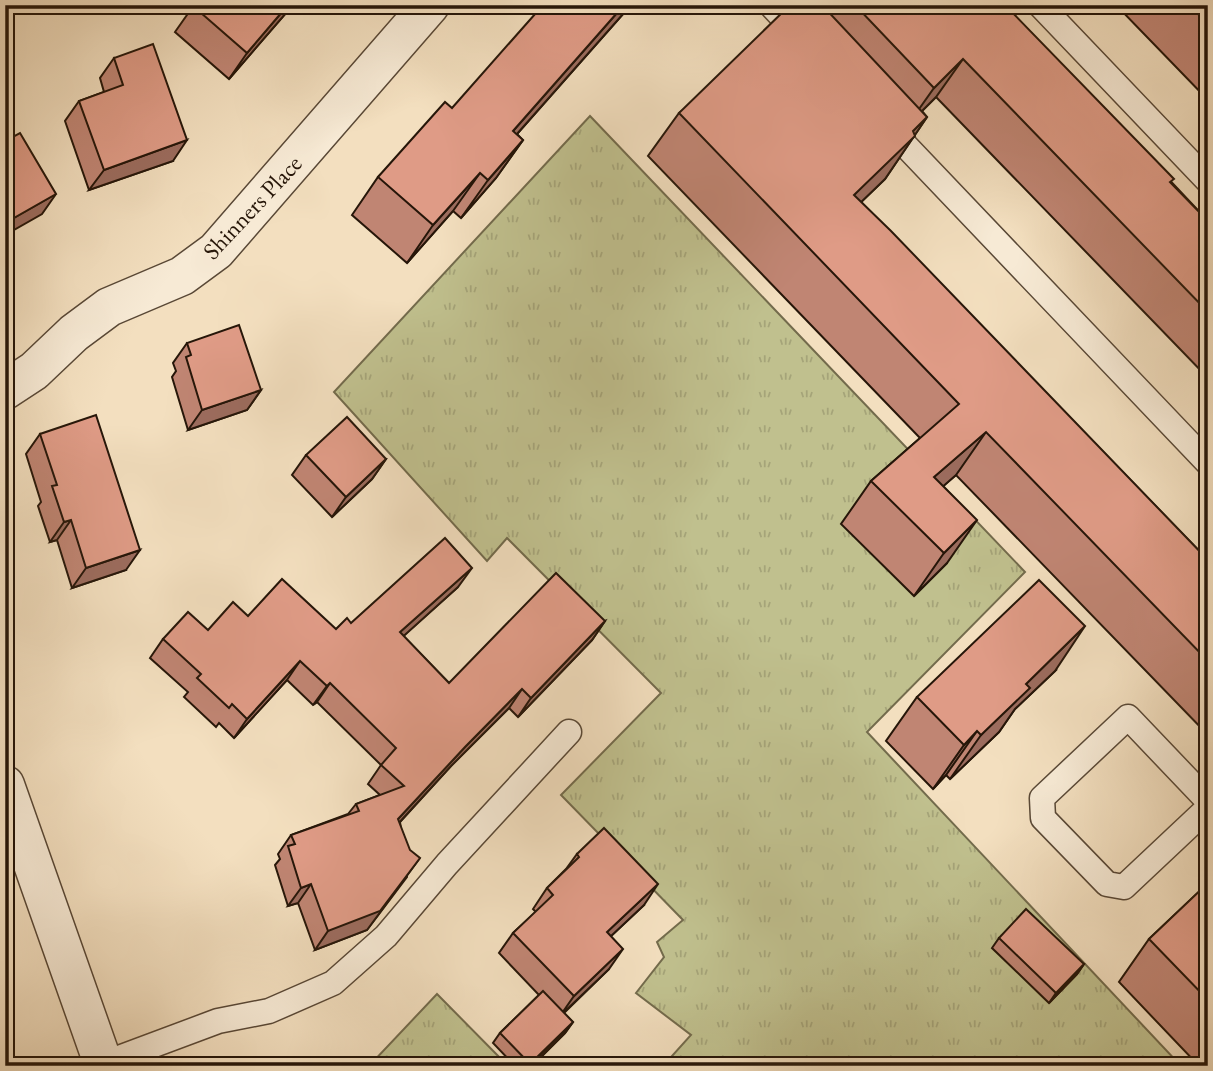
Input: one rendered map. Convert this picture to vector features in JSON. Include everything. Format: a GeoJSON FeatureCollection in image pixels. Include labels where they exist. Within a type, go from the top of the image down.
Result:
{"type":"FeatureCollection","features":[{"type":"Feature","properties":{"kind":"street","name":"Shinners Place"},"geometry":{"type":"LineString","coordinates":[[5,390],[34,371],[74,333],[110,307],[181,276],[216,251],[430,5]]}},
{"type":"Feature","properties":{"kind":"street"},"geometry":{"type":"LineString","coordinates":[[5,785],[103,1065]]}},
{"type":"Feature","properties":{"kind":"lane"},"geometry":{"type":"LineString","coordinates":[[771,5],[819,55]]}},
{"type":"Feature","properties":{"kind":"lane"},"geometry":{"type":"LineString","coordinates":[[1040,5],[1208,181]]}},
{"type":"Feature","properties":{"kind":"lane"},"geometry":{"type":"LineString","coordinates":[[866,105],[1208,463]]}},
{"type":"Feature","properties":{"kind":"lane"},"geometry":{"type":"LineString","coordinates":[[1208,801],[1128,717],[1042,798],[1043,818],[1107,884],[1124,887],[1208,808]]}},
{"type":"Feature","properties":{"kind":"lane"},"geometry":{"type":"LineString","coordinates":[[103,1065],[218,1021],[269,1011],[333,983],[386,936],[447,863],[569,732]]}},
{"type":"Feature","properties":{"kind":"green space"},"geometry":{"type":"Polygon","coordinates":[[[590,116],[1025,572],[867,732],[1181,1066],[663,1066],[691,1035],[636,993],[664,957],[657,942],[683,920],[561,795],[661,693],[507,538],[487,561],[334,392],[590,116]]]}},
{"type":"Feature","properties":{"kind":"green space"},"geometry":{"type":"Polygon","coordinates":[[[437,994],[508,1066],[369,1066],[437,994]]]}},
{"type":"Feature","properties":{"kind":"building"},"geometry":{"type":"Polygon","coordinates":[[[194,5],[288,5],[247,53],[194,5]]]}},
{"type":"Feature","properties":{"kind":"building"},"geometry":{"type":"Polygon","coordinates":[[[543,5],[624,5],[513,131],[523,140],[488,180],[480,173],[433,225],[378,177],[445,102],[452,108],[543,5]]]}},
{"type":"Feature","properties":{"kind":"building"},"geometry":{"type":"Polygon","coordinates":[[[790,5],[822,5],[927,117],[913,131],[915,136],[854,195],[1208,560],[1208,661],[986,432],[934,477],[977,520],[944,553],[871,481],[959,404],[679,113],[790,5]]]}},
{"type":"Feature","properties":{"kind":"building"},"geometry":{"type":"Polygon","coordinates":[[[855,5],[1005,5],[1174,179],[1170,182],[1208,221],[1208,312],[963,59],[934,88],[855,5]]]}},
{"type":"Feature","properties":{"kind":"building"},"geometry":{"type":"Polygon","coordinates":[[[1189,5],[1208,5],[1208,24],[1189,5]]]}},
{"type":"Feature","properties":{"kind":"building"},"geometry":{"type":"Polygon","coordinates":[[[153,44],[187,140],[104,170],[79,101],[123,85],[114,58],[153,44]]]}},
{"type":"Feature","properties":{"kind":"building"},"geometry":{"type":"Polygon","coordinates":[[[20,133],[56,194],[5,223],[5,141],[20,133]]]}},
{"type":"Feature","properties":{"kind":"building"},"geometry":{"type":"Polygon","coordinates":[[[239,325],[261,390],[202,410],[186,357],[191,355],[187,343],[239,325]]]}},
{"type":"Feature","properties":{"kind":"building"},"geometry":{"type":"Polygon","coordinates":[[[96,415],[140,550],[86,568],[71,520],[64,522],[52,486],[57,485],[40,434],[96,415]]]}},
{"type":"Feature","properties":{"kind":"building"},"geometry":{"type":"Polygon","coordinates":[[[347,417],[386,459],[346,497],[306,455],[347,417]]]}},
{"type":"Feature","properties":{"kind":"building"},"geometry":{"type":"Polygon","coordinates":[[[445,538],[472,568],[400,632],[449,683],[556,573],[605,621],[531,698],[522,689],[398,819],[410,850],[420,858],[380,911],[328,931],[311,884],[301,888],[288,846],[295,844],[291,835],[359,811],[356,804],[404,786],[381,765],[396,748],[330,683],[327,686],[300,661],[247,719],[232,704],[229,708],[197,678],[201,674],[163,639],[188,612],[208,630],[233,602],[248,616],[282,579],[336,629],[347,618],[351,623],[445,538]]]}},
{"type":"Feature","properties":{"kind":"building"},"geometry":{"type":"Polygon","coordinates":[[[1039,580],[1085,626],[1026,684],[1030,688],[981,735],[977,731],[964,745],[917,697],[1039,580]]]}},
{"type":"Feature","properties":{"kind":"building"},"geometry":{"type":"Polygon","coordinates":[[[604,828],[658,884],[607,932],[623,949],[574,996],[513,933],[553,895],[547,888],[604,828]]]}},
{"type":"Feature","properties":{"kind":"building"},"geometry":{"type":"Polygon","coordinates":[[[1208,883],[1208,1000],[1149,939],[1208,883]]]}},
{"type":"Feature","properties":{"kind":"building"},"geometry":{"type":"Polygon","coordinates":[[[1026,909],[1084,964],[1056,993],[999,938],[1026,909]]]}},
{"type":"Feature","properties":{"kind":"building"},"geometry":{"type":"Polygon","coordinates":[[[543,991],[573,1022],[530,1064],[500,1033],[543,991]]]}}]}
